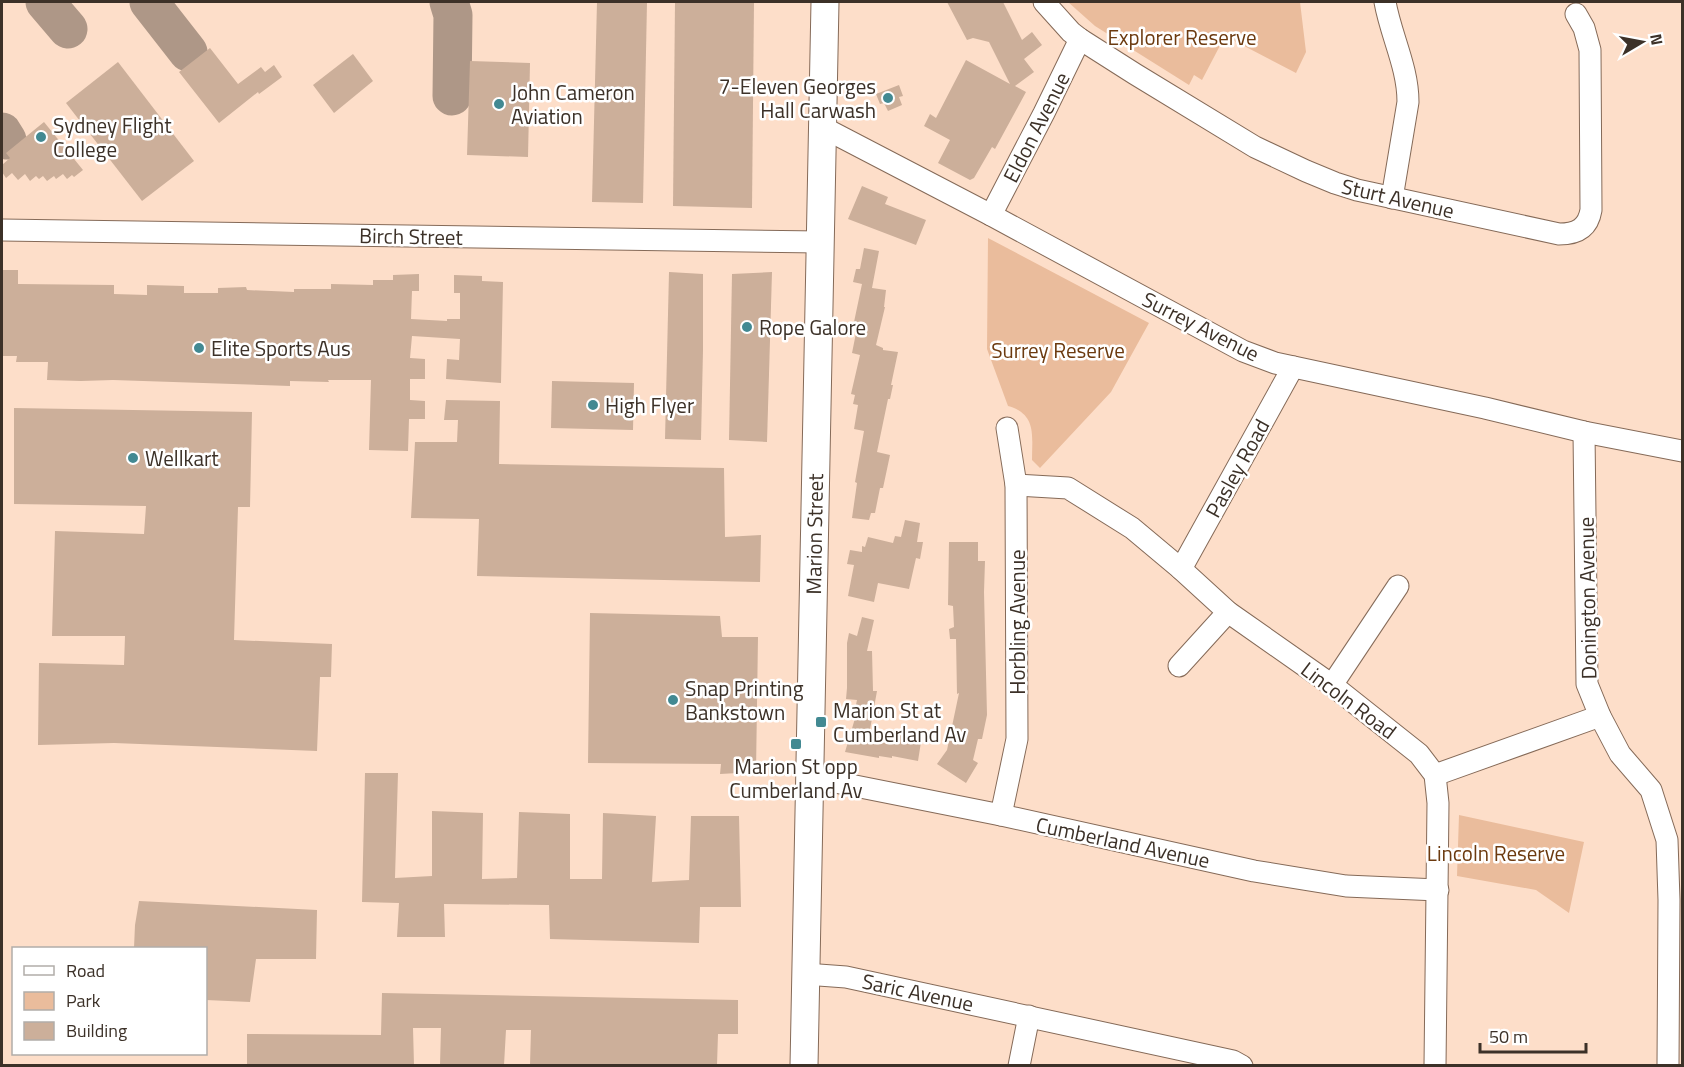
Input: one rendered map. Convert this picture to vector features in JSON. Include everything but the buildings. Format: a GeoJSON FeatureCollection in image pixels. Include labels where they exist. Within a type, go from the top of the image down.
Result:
{"type":"FeatureCollection","features":[{"type":"Feature","properties":{"kind":"main road","name":"Marion Street"},"geometry":{"type":"LineString","coordinates":[[804,1065],[825,2]]}},
{"type":"Feature","properties":{"kind":"street","name":"Sturt Avenue"},"geometry":{"type":"LineString","coordinates":[[1044,2],[1080,39],[1266,153],[1335,183],[1392,198],[1560,234],[1574,233],[1582,228],[1591,210],[1591,64],[1588,39],[1576,14]]}},
{"type":"Feature","properties":{"kind":"street"},"geometry":{"type":"LineString","coordinates":[[1385,2],[1405,70],[1408,92],[1392,198]]}},
{"type":"Feature","properties":{"kind":"street","name":"Eldon Avenue"},"geometry":{"type":"LineString","coordinates":[[991,214],[1080,39]]}},
{"type":"Feature","properties":{"kind":"street","name":"Surrey Avenue"},"geometry":{"type":"LineString","coordinates":[[822,127],[991,214],[1243,351],[1275,363],[1485,408],[1584,432],[1683,451]]}},
{"type":"Feature","properties":{"kind":"street","name":"Birch Street"},"geometry":{"type":"LineString","coordinates":[[2,230],[820,242]]}},
{"type":"Feature","properties":{"kind":"street","name":"Pasley Road"},"geometry":{"type":"LineString","coordinates":[[1181,569],[1293,367]]}},
{"type":"Feature","properties":{"kind":"street","name":"Horbling Avenue"},"geometry":{"type":"LineString","coordinates":[[1001,815],[1017,739],[1016,484],[1007,428]]}},
{"type":"Feature","properties":{"kind":"street","name":"Donington Avenue"},"geometry":{"type":"LineString","coordinates":[[1584,432],[1587,684],[1600,716],[1620,754],[1651,790],[1667,840],[1668,1065]]}},
{"type":"Feature","properties":{"kind":"street","name":"Lincoln Road"},"geometry":{"type":"LineString","coordinates":[[1016,484],[1068,488],[1132,528],[1228,612],[1332,685],[1419,754],[1435,775]]}},
{"type":"Feature","properties":{"kind":"street"},"geometry":{"type":"LineString","coordinates":[[1332,685],[1398,586]]}},
{"type":"Feature","properties":{"kind":"street"},"geometry":{"type":"LineString","coordinates":[[1179,666],[1228,612]]}},
{"type":"Feature","properties":{"kind":"street"},"geometry":{"type":"LineString","coordinates":[[1435,1065],[1438,802],[1435,775],[1600,716]]}},
{"type":"Feature","properties":{"kind":"street","name":"Cumberland Avenue"},"geometry":{"type":"LineString","coordinates":[[810,777],[1001,815],[1254,871],[1346,886],[1438,890]]}},
{"type":"Feature","properties":{"kind":"street","name":"Saric Avenue"},"geometry":{"type":"LineString","coordinates":[[805,974],[846,977],[1249,1063]]}},
{"type":"Feature","properties":{"kind":"street"},"geometry":{"type":"LineString","coordinates":[[1019,1065],[1029,1016]]}},
{"type":"Feature","properties":{"kind":"green space","name":"Explorer Reserve"},"geometry":{"type":"Polygon","coordinates":[[[1068,2],[1300,2],[1306,52],[1296,73],[1225,36],[1202,80],[1194,75],[1189,85],[1095,26],[1068,2]]]}},
{"type":"Feature","properties":{"kind":"green space","name":"Surrey Reserve"},"geometry":{"type":"Polygon","coordinates":[[[988,238],[1149,323],[1111,392],[1040,468],[1032,460],[1032,434],[1028,420],[1024,414],[1008,406],[987,349],[988,238]]]}},
{"type":"Feature","properties":{"kind":"green space","name":"Lincoln Reserve"},"geometry":{"type":"Polygon","coordinates":[[[1459,815],[1584,842],[1569,913],[1536,890],[1457,876],[1459,815]]]}},
{"type":"Feature","properties":{"kind":"taxiway"},"geometry":{"type":"LineString","coordinates":[[45,2],[68,29]]}},
{"type":"Feature","properties":{"kind":"taxiway"},"geometry":{"type":"LineString","coordinates":[[149,2],[188,52]]}},
{"type":"Feature","properties":{"kind":"taxiway"},"geometry":{"type":"LineString","coordinates":[[449,2],[453,15],[452,96]]}},
{"type":"Feature","properties":{"kind":"taxiway"},"geometry":{"type":"LineString","coordinates":[[2,132],[7,140]]}},
{"type":"Feature","properties":{"kind":"place","name":"7-Eleven Georges Hall Carwash"},"geometry":{"type":"Point","coordinates":[888,98]}},
{"type":"Feature","properties":{"kind":"place","name":"John Cameron Aviation"},"geometry":{"type":"Point","coordinates":[499,104]}},
{"type":"Feature","properties":{"kind":"place","name":"Sydney Flight College"},"geometry":{"type":"Point","coordinates":[41,137]}},
{"type":"Feature","properties":{"kind":"place","name":"Rope Galore"},"geometry":{"type":"Point","coordinates":[747,327]}},
{"type":"Feature","properties":{"kind":"place","name":"Elite Sports Aus"},"geometry":{"type":"Point","coordinates":[199,348]}},
{"type":"Feature","properties":{"kind":"place","name":"High Flyer"},"geometry":{"type":"Point","coordinates":[593,405]}},
{"type":"Feature","properties":{"kind":"place","name":"Wellkart"},"geometry":{"type":"Point","coordinates":[133,458]}},
{"type":"Feature","properties":{"kind":"place","name":"Snap Printing Bankstown"},"geometry":{"type":"Point","coordinates":[673,700]}},
{"type":"Feature","properties":{"kind":"place","name":"Marion St at Cumberland Av"},"geometry":{"type":"Point","coordinates":[821,722]}},
{"type":"Feature","properties":{"kind":"place","name":"Marion St opp Cumberland Av"},"geometry":{"type":"Point","coordinates":[796,744]}}]}
